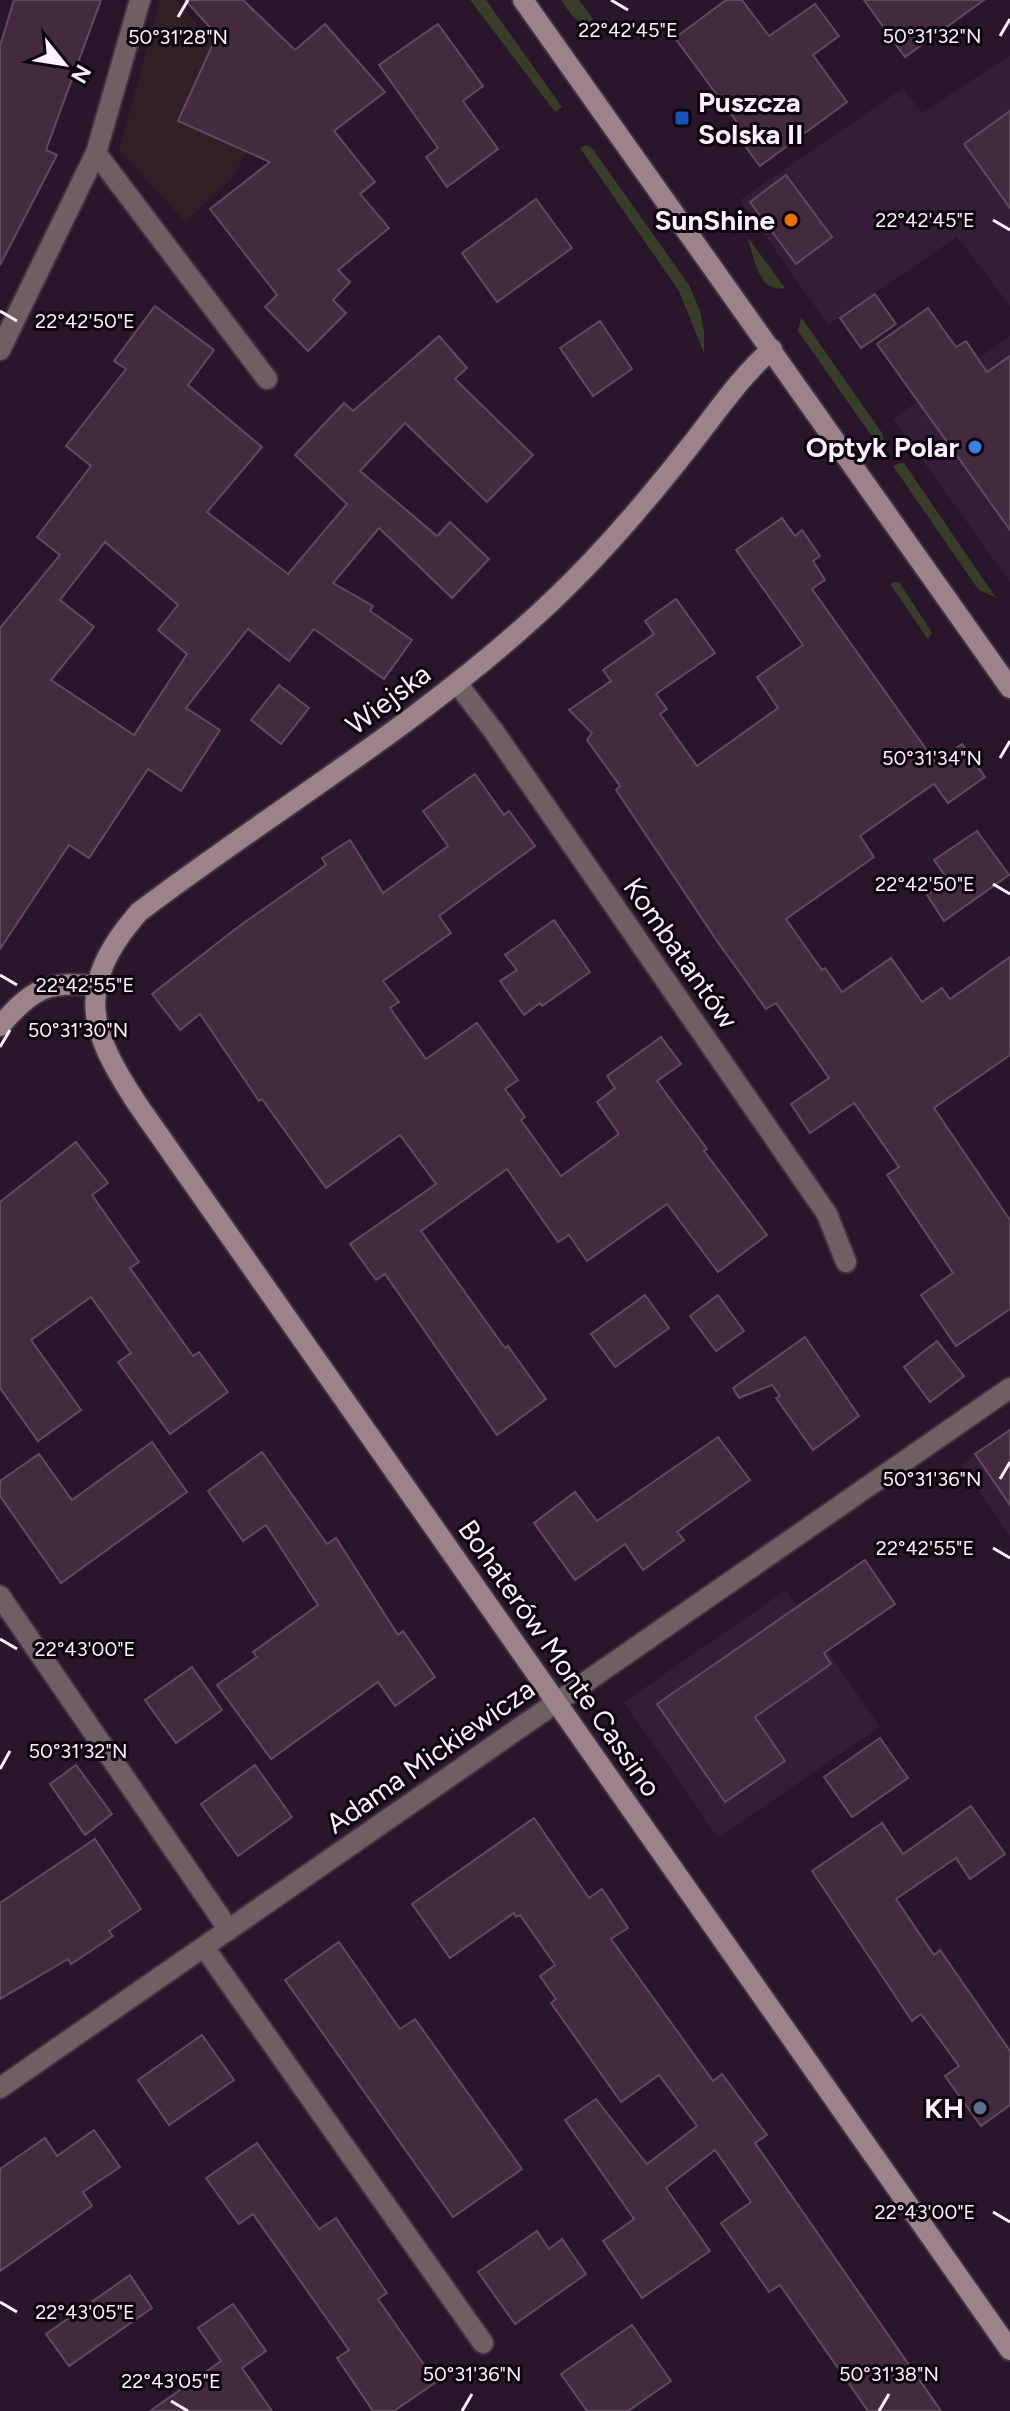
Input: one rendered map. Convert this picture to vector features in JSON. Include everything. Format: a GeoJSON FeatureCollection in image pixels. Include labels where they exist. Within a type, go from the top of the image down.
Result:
{"type":"FeatureCollection","features":[{"type":"Feature","properties":{"kind":"street"},"geometry":{"type":"LineString","coordinates":[[0,350],[96,153],[140,0]]}},
{"type":"Feature","properties":{"kind":"street"},"geometry":{"type":"LineString","coordinates":[[523,0],[1010,688]]}},
{"type":"Feature","properties":{"kind":"street"},"geometry":{"type":"LineString","coordinates":[[96,153],[267,379]]}},
{"type":"Feature","properties":{"kind":"street","name":"Wiejska"},"geometry":{"type":"LineString","coordinates":[[97,986],[114,945],[139,912],[457,683],[526,626],[583,570],[651,494],[754,365],[772,349]]}},
{"type":"Feature","properties":{"kind":"street","name":"Kombatantów"},"geometry":{"type":"LineString","coordinates":[[457,683],[495,733],[827,1214],[846,1262]]}},
{"type":"Feature","properties":{"kind":"street"},"geometry":{"type":"LineString","coordinates":[[0,1026],[27,998],[47,986],[69,982],[97,986]]}},
{"type":"Feature","properties":{"kind":"street","name":"Bohaterów Monte Cassino"},"geometry":{"type":"LineString","coordinates":[[97,986],[95,1017],[104,1048],[116,1072],[1010,2350]]}},
{"type":"Feature","properties":{"kind":"street","name":"Adama Mickiewicza"},"geometry":{"type":"LineString","coordinates":[[0,2088],[1010,1388]]}},
{"type":"Feature","properties":{"kind":"street"},"geometry":{"type":"LineString","coordinates":[[0,1596],[229,1930]]}},
{"type":"Feature","properties":{"kind":"street"},"geometry":{"type":"LineString","coordinates":[[204,1947],[483,2343]]}},
{"type":"Feature","properties":{"kind":"shaded area"},"geometry":{"type":"Polygon","coordinates":[[[160,0],[176,0],[202,30],[216,19],[253,137],[235,175],[185,222],[119,150],[160,0]]]}},
{"type":"Feature","properties":{"kind":"shaded area"},"geometry":{"type":"Polygon","coordinates":[[[1010,55],[1010,306],[957,237],[828,325],[740,200],[903,88],[922,113],[1010,55]]]}},
{"type":"Feature","properties":{"kind":"shaded area"},"geometry":{"type":"Polygon","coordinates":[[[1010,336],[1010,582],[893,419],[1010,336]]]}},
{"type":"Feature","properties":{"kind":"shaded area"},"geometry":{"type":"Polygon","coordinates":[[[1010,1432],[1010,1536],[961,1465],[1010,1432]]]}},
{"type":"Feature","properties":{"kind":"shaded area"},"geometry":{"type":"Polygon","coordinates":[[[786,1590],[880,1727],[718,1838],[624,1702],[786,1590]]]}},
{"type":"Feature","properties":{"kind":"green space"},"geometry":{"type":"Polygon","coordinates":[[[470,0],[486,0],[562,107],[555,112],[470,0]]]}},
{"type":"Feature","properties":{"kind":"green space"},"geometry":{"type":"Polygon","coordinates":[[[561,0],[579,0],[596,23],[579,21],[561,0]]]}},
{"type":"Feature","properties":{"kind":"green space"},"geometry":{"type":"Polygon","coordinates":[[[586,145],[592,148],[689,285],[700,311],[704,353],[679,291],[580,148],[586,145]]]}},
{"type":"Feature","properties":{"kind":"green space"},"geometry":{"type":"Polygon","coordinates":[[[749,239],[785,288],[769,286],[764,280],[749,239]]]}},
{"type":"Feature","properties":{"kind":"green space"},"geometry":{"type":"Polygon","coordinates":[[[801,317],[882,433],[884,441],[878,445],[798,331],[801,317]]]}},
{"type":"Feature","properties":{"kind":"green space"},"geometry":{"type":"Polygon","coordinates":[[[904,463],[996,598],[978,589],[893,466],[904,463]]]}},
{"type":"Feature","properties":{"kind":"green space"},"geometry":{"type":"Polygon","coordinates":[[[900,583],[932,633],[928,639],[890,584],[900,583]]]}},
{"type":"Feature","properties":{"kind":"building"},"geometry":{"type":"Polygon","coordinates":[[[14,0],[101,0],[46,150],[57,155],[0,265],[0,46],[14,0]]]}},
{"type":"Feature","properties":{"kind":"building"},"geometry":{"type":"Polygon","coordinates":[[[185,0],[243,0],[295,50],[325,24],[385,92],[334,131],[375,182],[360,194],[389,228],[338,270],[350,282],[333,300],[346,313],[308,351],[265,307],[277,295],[210,209],[270,162],[178,121],[217,35],[185,0]]]}},
{"type":"Feature","properties":{"kind":"building"},"geometry":{"type":"Polygon","coordinates":[[[726,0],[742,0],[769,36],[815,4],[839,36],[813,55],[847,102],[760,166],[733,130],[739,125],[675,38],[726,0]]]}},
{"type":"Feature","properties":{"kind":"building"},"geometry":{"type":"Polygon","coordinates":[[[864,0],[984,0],[905,57],[864,0]]]}},
{"type":"Feature","properties":{"kind":"building"},"geometry":{"type":"Polygon","coordinates":[[[438,24],[483,86],[463,101],[498,149],[447,187],[426,157],[438,148],[379,65],[438,24]]]}},
{"type":"Feature","properties":{"kind":"building"},"geometry":{"type":"Polygon","coordinates":[[[1010,111],[1010,208],[964,144],[1010,111]]]}},
{"type":"Feature","properties":{"kind":"building","name":"SunShine"},"geometry":{"type":"Polygon","coordinates":[[[786,175],[832,237],[796,264],[750,202],[786,175]]]}},
{"type":"Feature","properties":{"kind":"building"},"geometry":{"type":"Polygon","coordinates":[[[536,199],[572,248],[497,302],[462,253],[536,199]]]}},
{"type":"Feature","properties":{"kind":"building"},"geometry":{"type":"Polygon","coordinates":[[[875,294],[896,324],[861,348],[840,318],[875,294]]]}},
{"type":"Feature","properties":{"kind":"building"},"geometry":{"type":"Polygon","coordinates":[[[155,306],[214,350],[188,385],[262,447],[207,512],[288,574],[347,504],[295,455],[344,403],[353,411],[439,336],[467,368],[455,379],[533,455],[487,502],[405,423],[360,471],[437,536],[450,522],[489,559],[452,598],[379,528],[333,583],[373,606],[370,611],[412,640],[384,679],[314,629],[289,661],[248,629],[186,708],[220,730],[181,791],[148,769],[89,858],[69,845],[0,949],[0,628],[60,555],[37,537],[91,466],[66,446],[126,369],[114,361],[155,306]],[[105,542],[60,600],[94,627],[51,680],[134,735],[187,654],[158,630],[178,605],[105,542]]]}},
{"type":"Feature","properties":{"kind":"building"},"geometry":{"type":"Polygon","coordinates":[[[928,308],[956,347],[966,341],[987,372],[1010,356],[1010,530],[877,344],[928,308]]]}},
{"type":"Feature","properties":{"kind":"building"},"geometry":{"type":"Polygon","coordinates":[[[600,321],[632,369],[593,396],[560,348],[600,321]]]}},
{"type":"Feature","properties":{"kind":"building"},"geometry":{"type":"Polygon","coordinates":[[[782,518],[795,536],[802,530],[820,556],[813,561],[825,580],[812,589],[936,763],[962,744],[985,777],[948,803],[934,784],[860,836],[874,857],[786,919],[822,970],[825,968],[842,992],[891,958],[922,1002],[942,988],[950,999],[1010,957],[1010,1055],[934,1108],[1010,1220],[1010,1309],[956,1346],[921,1295],[953,1273],[887,1175],[899,1167],[854,1103],[810,1133],[791,1104],[829,1078],[776,1003],[766,1009],[717,941],[616,790],[620,786],[587,740],[592,733],[569,710],[611,681],[603,670],[654,634],[645,621],[676,599],[715,653],[656,694],[667,709],[660,714],[697,766],[778,708],[757,677],[803,645],[736,550],[782,518]]]}},
{"type":"Feature","properties":{"kind":"building"},"geometry":{"type":"Polygon","coordinates":[[[279,685],[309,708],[281,744],[251,720],[279,685]]]}},
{"type":"Feature","properties":{"kind":"building"},"geometry":{"type":"Polygon","coordinates":[[[475,774],[504,815],[509,811],[535,846],[439,916],[451,933],[383,981],[399,1002],[390,1008],[426,1059],[477,1023],[518,1080],[505,1089],[525,1117],[521,1120],[561,1176],[619,1134],[597,1102],[615,1088],[607,1076],[661,1037],[681,1064],[657,1081],[707,1149],[704,1151],[767,1235],[718,1272],[667,1204],[587,1261],[569,1235],[558,1242],[507,1169],[421,1231],[505,1348],[508,1346],[546,1399],[497,1435],[385,1274],[376,1280],[350,1244],[436,1184],[400,1135],[326,1188],[262,1099],[259,1101],[200,1014],[180,1030],[152,994],[238,927],[326,865],[322,858],[350,840],[383,893],[448,846],[423,811],[475,774]]]}},
{"type":"Feature","properties":{"kind":"building"},"geometry":{"type":"Polygon","coordinates":[[[977,831],[1009,875],[944,921],[927,895],[948,880],[934,860],[977,831]]]}},
{"type":"Feature","properties":{"kind":"building"},"geometry":{"type":"Polygon","coordinates":[[[554,920],[590,972],[524,1015],[500,981],[517,970],[505,955],[554,920]]]}},
{"type":"Feature","properties":{"kind":"building"},"geometry":{"type":"Polygon","coordinates":[[[76,1142],[108,1183],[92,1195],[139,1262],[130,1268],[193,1356],[199,1352],[228,1392],[170,1434],[118,1362],[131,1353],[91,1297],[31,1340],[81,1410],[38,1441],[0,1388],[0,1202],[76,1142]]]}},
{"type":"Feature","properties":{"kind":"building"},"geometry":{"type":"Polygon","coordinates":[[[645,1295],[669,1328],[615,1367],[591,1334],[645,1295]]]}},
{"type":"Feature","properties":{"kind":"building"},"geometry":{"type":"Polygon","coordinates":[[[718,1295],[744,1331],[716,1351],[690,1316],[718,1295]]]}},
{"type":"Feature","properties":{"kind":"building"},"geometry":{"type":"Polygon","coordinates":[[[805,1337],[859,1416],[813,1450],[776,1398],[780,1396],[772,1385],[739,1398],[733,1388],[805,1337]]]}},
{"type":"Feature","properties":{"kind":"building"},"geometry":{"type":"Polygon","coordinates":[[[937,1341],[964,1376],[930,1402],[904,1367],[937,1341]]]}},
{"type":"Feature","properties":{"kind":"building"},"geometry":{"type":"Polygon","coordinates":[[[1010,1430],[1010,1505],[975,1454],[1010,1430]]]}},
{"type":"Feature","properties":{"kind":"building"},"geometry":{"type":"Polygon","coordinates":[[[718,1437],[750,1480],[677,1532],[684,1540],[643,1570],[625,1544],[575,1580],[534,1523],[575,1492],[597,1521],[718,1437]]]}},
{"type":"Feature","properties":{"kind":"building"},"geometry":{"type":"Polygon","coordinates":[[[152,1442],[187,1492],[61,1583],[0,1496],[0,1481],[39,1454],[72,1500],[152,1442]]]}},
{"type":"Feature","properties":{"kind":"building"},"geometry":{"type":"Polygon","coordinates":[[[262,1452],[327,1544],[336,1538],[398,1635],[403,1631],[435,1677],[395,1706],[378,1682],[271,1759],[217,1685],[257,1657],[253,1652],[318,1605],[266,1525],[243,1541],[208,1491],[262,1452]]]}},
{"type":"Feature","properties":{"kind":"building"},"geometry":{"type":"Polygon","coordinates":[[[865,1560],[895,1604],[824,1653],[831,1664],[755,1717],[785,1761],[725,1802],[657,1704],[865,1560]]]}},
{"type":"Feature","properties":{"kind":"building"},"geometry":{"type":"Polygon","coordinates":[[[192,1667],[222,1710],[176,1743],[145,1700],[192,1667]]]}},
{"type":"Feature","properties":{"kind":"building"},"geometry":{"type":"Polygon","coordinates":[[[880,1738],[908,1778],[852,1817],[824,1777],[880,1738]]]}},
{"type":"Feature","properties":{"kind":"building"},"geometry":{"type":"Polygon","coordinates":[[[76,1765],[112,1814],[85,1835],[50,1784],[76,1765]]]}},
{"type":"Feature","properties":{"kind":"building"},"geometry":{"type":"Polygon","coordinates":[[[255,1765],[292,1817],[238,1856],[201,1804],[255,1765]]]}},
{"type":"Feature","properties":{"kind":"building"},"geometry":{"type":"Polygon","coordinates":[[[971,1806],[1005,1854],[970,1879],[956,1858],[896,1899],[934,1955],[940,1950],[1010,2051],[1010,2105],[981,2126],[945,2076],[959,2066],[921,2014],[912,2021],[812,1871],[882,1823],[903,1854],[971,1806]]]}},
{"type":"Feature","properties":{"kind":"building"},"geometry":{"type":"Polygon","coordinates":[[[534,1818],[589,1898],[602,1889],[628,1928],[611,1939],[713,2081],[722,2074],[767,2135],[755,2143],[941,2411],[868,2411],[780,2285],[769,2292],[721,2223],[751,2202],[715,2150],[666,2188],[710,2251],[642,2298],[603,2241],[634,2219],[565,2120],[596,2099],[647,2164],[697,2126],[659,2075],[621,2102],[551,2003],[556,1999],[540,1976],[555,1965],[520,1915],[516,1917],[514,1913],[450,1958],[412,1904],[534,1818]]]}},
{"type":"Feature","properties":{"kind":"building"},"geometry":{"type":"Polygon","coordinates":[[[95,1839],[141,1909],[109,1931],[113,1936],[71,1964],[68,1959],[0,1999],[0,1903],[95,1839]]]}},
{"type":"Feature","properties":{"kind":"building"},"geometry":{"type":"Polygon","coordinates":[[[339,1942],[400,2029],[415,2019],[522,2169],[453,2217],[285,1980],[339,1942]]]}},
{"type":"Feature","properties":{"kind":"building"},"geometry":{"type":"Polygon","coordinates":[[[202,2035],[234,2080],[169,2125],[138,2080],[202,2035]]]}},
{"type":"Feature","properties":{"kind":"building"},"geometry":{"type":"Polygon","coordinates":[[[94,2130],[120,2167],[83,2192],[92,2206],[0,2271],[0,2169],[45,2138],[57,2156],[94,2130]]]}},
{"type":"Feature","properties":{"kind":"building"},"geometry":{"type":"Polygon","coordinates":[[[257,2143],[319,2229],[336,2218],[387,2293],[378,2299],[436,2382],[394,2411],[373,2411],[337,2358],[349,2350],[253,2214],[239,2224],[206,2178],[257,2143]]]}},
{"type":"Feature","properties":{"kind":"building"},"geometry":{"type":"Polygon","coordinates":[[[537,2231],[549,2249],[562,2239],[586,2274],[515,2324],[478,2272],[537,2231]]]}},
{"type":"Feature","properties":{"kind":"building"},"geometry":{"type":"Polygon","coordinates":[[[130,2275],[152,2308],[69,2366],[46,2334],[130,2275]]]}},
{"type":"Feature","properties":{"kind":"building"},"geometry":{"type":"Polygon","coordinates":[[[233,2304],[266,2351],[242,2368],[272,2411],[150,2411],[221,2361],[198,2328],[233,2304]]]}},
{"type":"Feature","properties":{"kind":"building"},"geometry":{"type":"Polygon","coordinates":[[[632,2325],[671,2381],[628,2411],[587,2411],[561,2374],[632,2325]]]}},
{"type":"Feature","properties":{"kind":"place","name":"Puszcza Solska II"},"geometry":{"type":"Point","coordinates":[682,118]}},
{"type":"Feature","properties":{"kind":"place","name":"SunShine"},"geometry":{"type":"Point","coordinates":[791,220]}},
{"type":"Feature","properties":{"kind":"place","name":"Optyk Polar"},"geometry":{"type":"Point","coordinates":[975,447]}},
{"type":"Feature","properties":{"kind":"place","name":"KH"},"geometry":{"type":"Point","coordinates":[980,2108]}}]}
